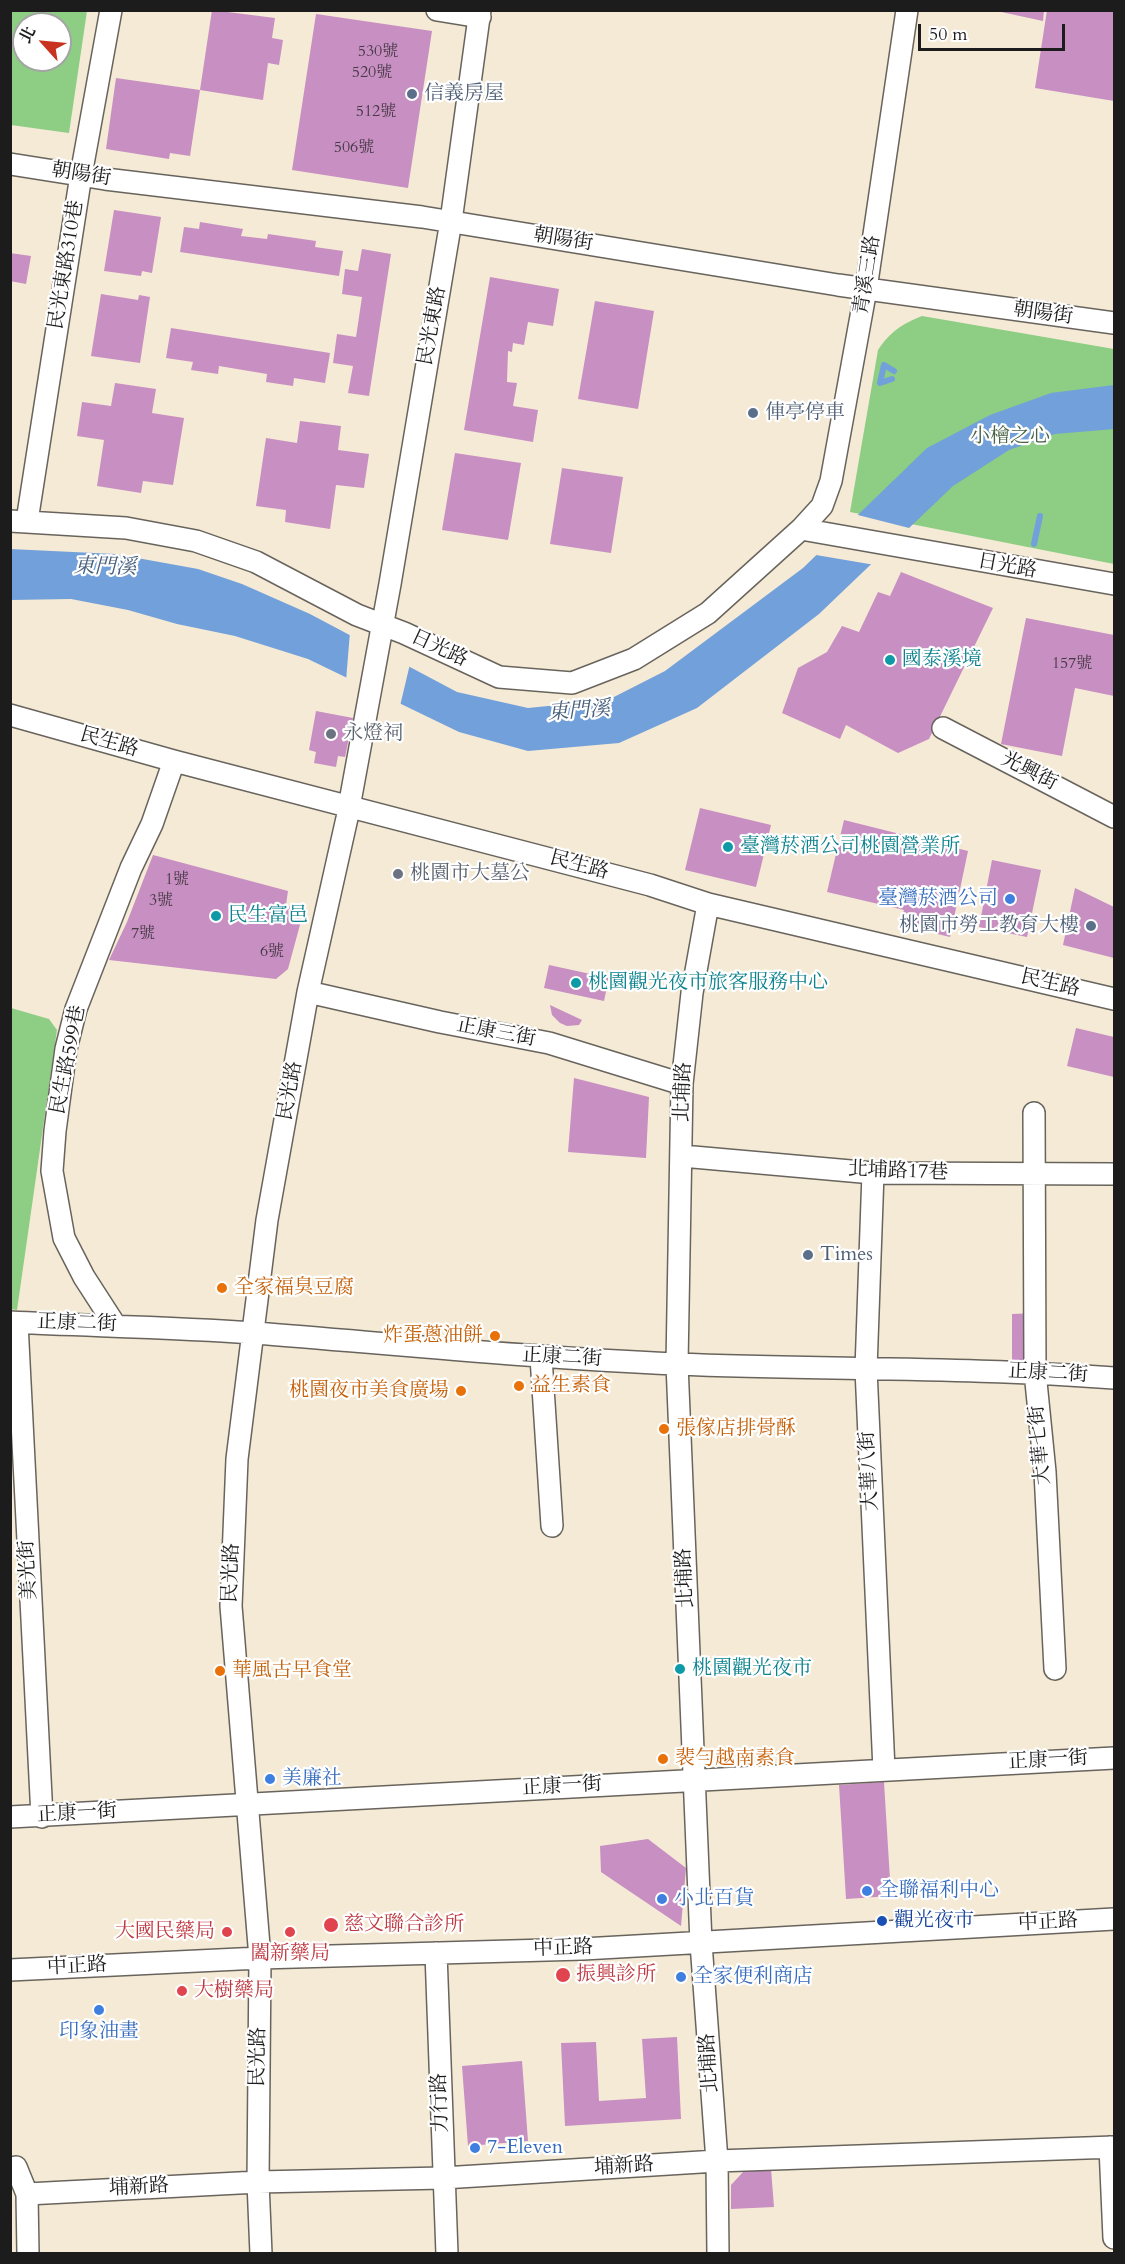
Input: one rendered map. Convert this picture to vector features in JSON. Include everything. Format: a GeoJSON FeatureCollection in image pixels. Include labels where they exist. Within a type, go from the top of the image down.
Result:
{"type":"FeatureCollection","features":[{"type":"Feature","properties":{"kind":"street","name":"民光東路310巷"},"geometry":{"type":"LineString","coordinates":[[19,521],[111,10]]}},
{"type":"Feature","properties":{"kind":"street"},"geometry":{"type":"LineString","coordinates":[[437,10],[480,14]]}},
{"type":"Feature","properties":{"kind":"street","name":"青溪三路"},"geometry":{"type":"LineString","coordinates":[[801,529],[822,506],[831,481],[866,289],[907,10]]}},
{"type":"Feature","properties":{"kind":"street","name":"民光東路"},"geometry":{"type":"LineString","coordinates":[[349,805],[381,633],[451,221],[480,14]]}},
{"type":"Feature","properties":{"kind":"street","name":"朝陽街"},"geometry":{"type":"LineString","coordinates":[[10,164],[81,175],[451,221],[866,289],[1114,323]]}},
{"type":"Feature","properties":{"kind":"street","name":"日光路"},"geometry":{"type":"LineString","coordinates":[[19,521],[126,528],[196,541],[256,562],[347,611],[381,633],[499,677],[572,683],[634,659],[708,613],[801,529],[1114,584]]}},
{"type":"Feature","properties":{"kind":"street","name":"民生路"},"geometry":{"type":"LineString","coordinates":[[10,715],[174,761],[650,885],[708,904],[1114,999]]}},
{"type":"Feature","properties":{"kind":"street","name":"光興街"},"geometry":{"type":"LineString","coordinates":[[943,728],[1114,817]]}},
{"type":"Feature","properties":{"kind":"street","name":"民生路599巷"},"geometry":{"type":"LineString","coordinates":[[116,1325],[95,1296],[64,1238],[52,1171],[55,1131],[66,1049],[76,1009],[131,868],[152,824],[174,761]]}},
{"type":"Feature","properties":{"kind":"street","name":"民光路"},"geometry":{"type":"LineString","coordinates":[[261,2253],[258,2182],[260,1958],[231,1605],[237,1459],[267,1220],[308,992],[349,805]]}},
{"type":"Feature","properties":{"kind":"street","name":"北埔路"},"geometry":{"type":"LineString","coordinates":[[708,904],[692,993],[682,1084],[676,1364],[696,1781],[701,1943],[717,2161],[718,2253]]}},
{"type":"Feature","properties":{"kind":"street","name":"正康三街"},"geometry":{"type":"LineString","coordinates":[[308,992],[440,1022],[549,1043],[682,1084]]}},
{"type":"Feature","properties":{"kind":"street","name":"大華七街"},"geometry":{"type":"LineString","coordinates":[[1034,1113],[1035,1372],[1045,1472],[1055,1670]]}},
{"type":"Feature","properties":{"kind":"street","name":"北埔路17巷"},"geometry":{"type":"LineString","coordinates":[[682,1156],[873,1173],[1114,1174]]}},
{"type":"Feature","properties":{"kind":"street","name":"大華八街"},"geometry":{"type":"LineString","coordinates":[[873,1173],[866,1369],[884,1770]]}},
{"type":"Feature","properties":{"kind":"street","name":"正康二街"},"geometry":{"type":"LineString","coordinates":[[14,1322],[254,1333],[541,1357],[676,1364],[1035,1372],[1114,1378]]}},
{"type":"Feature","properties":{"kind":"street","name":"美光街"},"geometry":{"type":"LineString","coordinates":[[14,1322],[42,1816]]}},
{"type":"Feature","properties":{"kind":"street"},"geometry":{"type":"LineString","coordinates":[[541,1357],[552,1526]]}},
{"type":"Feature","properties":{"kind":"street","name":"正康一街"},"geometry":{"type":"LineString","coordinates":[[10,1817],[1114,1758]]}},
{"type":"Feature","properties":{"kind":"street","name":"中正路"},"geometry":{"type":"LineString","coordinates":[[10,1971],[260,1958],[701,1943],[1114,1919]]}},
{"type":"Feature","properties":{"kind":"street","name":"力行路"},"geometry":{"type":"LineString","coordinates":[[436,1953],[447,2253]]}},
{"type":"Feature","properties":{"kind":"street"},"geometry":{"type":"LineString","coordinates":[[1112,2147],[1114,2238]]}},
{"type":"Feature","properties":{"kind":"street","name":"埔新路"},"geometry":{"type":"LineString","coordinates":[[27,2194],[258,2182],[443,2178],[717,2161],[1112,2147]]}},
{"type":"Feature","properties":{"kind":"street"},"geometry":{"type":"LineString","coordinates":[[13,2167],[27,2194],[28,2253]]}},
{"type":"Feature","properties":{"kind":"green space"},"geometry":{"type":"Polygon","coordinates":[[[11,10],[87,11],[69,133],[11,125],[11,10]]]}},
{"type":"Feature","properties":{"kind":"green space","name":"小檜之心"},"geometry":{"type":"Polygon","coordinates":[[[922,316],[1114,349],[1114,564],[850,512],[878,350],[897,329],[922,316]]]}},
{"type":"Feature","properties":{"kind":"green space"},"geometry":{"type":"Polygon","coordinates":[[[11,1008],[49,1019],[57,1030],[17,1310],[10,1309],[11,1008]]]}},
{"type":"Feature","properties":{"kind":"water","name":"東門溪"},"geometry":{"type":"Polygon","coordinates":[[[1114,385],[1114,429],[1055,434],[1009,450],[953,486],[819,614],[697,708],[619,743],[528,751],[459,732],[308,659],[235,636],[177,624],[128,610],[71,599],[11,600],[10,549],[115,554],[198,569],[242,584],[310,614],[457,692],[528,708],[608,700],[665,671],[803,568],[927,448],[990,415],[1051,393],[1114,385]]]}},
{"type":"Feature","properties":{"kind":"pier"},"geometry":{"type":"Polygon","coordinates":[[[854,514],[913,529],[875,565],[816,555],[854,514]]]}},
{"type":"Feature","properties":{"kind":"pier"},"geometry":{"type":"Polygon","coordinates":[[[350,632],[410,664],[400,706],[346,681],[350,632]]]}},
{"type":"Feature","properties":{"kind":"building"},"geometry":{"type":"Polygon","coordinates":[[[212,10],[275,18],[272,38],[283,40],[279,65],[268,63],[263,100],[200,90],[212,10]]]}},
{"type":"Feature","properties":{"kind":"building"},"geometry":{"type":"Polygon","coordinates":[[[992,10],[1044,10],[1043,21],[992,10]]]}},
{"type":"Feature","properties":{"kind":"building"},"geometry":{"type":"Polygon","coordinates":[[[1047,10],[1114,10],[1114,101],[1035,88],[1047,10]]]}},
{"type":"Feature","properties":{"kind":"building"},"geometry":{"type":"Polygon","coordinates":[[[316,14],[432,31],[408,188],[292,170],[316,14]]]}},
{"type":"Feature","properties":{"kind":"building"},"geometry":{"type":"Polygon","coordinates":[[[116,78],[200,90],[190,156],[170,153],[169,159],[106,149],[116,78]]]}},
{"type":"Feature","properties":{"kind":"building"},"geometry":{"type":"Polygon","coordinates":[[[114,210],[161,217],[152,273],[142,271],[141,276],[104,271],[114,210]]]}},
{"type":"Feature","properties":{"kind":"building"},"geometry":{"type":"Polygon","coordinates":[[[200,222],[243,229],[241,236],[267,239],[268,234],[316,241],[315,247],[343,251],[339,276],[180,252],[184,227],[199,229],[200,222]]]}},
{"type":"Feature","properties":{"kind":"building"},"geometry":{"type":"Polygon","coordinates":[[[362,249],[391,254],[369,396],[348,393],[353,366],[333,363],[337,334],[356,337],[362,297],[342,294],[345,269],[358,271],[362,249]]]}},
{"type":"Feature","properties":{"kind":"building"},"geometry":{"type":"Polygon","coordinates":[[[10,253],[31,256],[26,284],[10,281],[10,253]]]}},
{"type":"Feature","properties":{"kind":"building"},"geometry":{"type":"Polygon","coordinates":[[[490,277],[559,289],[553,326],[528,322],[524,345],[513,343],[512,352],[508,351],[507,382],[517,383],[513,406],[538,410],[533,442],[464,430],[490,277]]]}},
{"type":"Feature","properties":{"kind":"building"},"geometry":{"type":"Polygon","coordinates":[[[101,294],[138,300],[139,295],[150,297],[140,363],[91,356],[101,294]]]}},
{"type":"Feature","properties":{"kind":"building"},"geometry":{"type":"Polygon","coordinates":[[[595,301],[654,311],[638,409],[578,399],[595,301]]]}},
{"type":"Feature","properties":{"kind":"building"},"geometry":{"type":"Polygon","coordinates":[[[171,328],[330,353],[325,383],[294,378],[293,386],[266,382],[267,374],[219,366],[218,374],[191,370],[193,362],[166,358],[171,328]]]}},
{"type":"Feature","properties":{"kind":"building"},"geometry":{"type":"Polygon","coordinates":[[[115,383],[156,389],[152,413],[184,418],[173,485],[143,481],[141,493],[97,486],[104,440],[77,436],[82,402],[111,406],[115,383]]]}},
{"type":"Feature","properties":{"kind":"building"},"geometry":{"type":"Polygon","coordinates":[[[300,421],[341,426],[338,450],[369,454],[364,488],[336,485],[330,529],[285,522],[286,510],[256,506],[266,438],[297,443],[300,421]]]}},
{"type":"Feature","properties":{"kind":"building"},"geometry":{"type":"Polygon","coordinates":[[[455,453],[521,463],[508,540],[442,530],[455,453]]]}},
{"type":"Feature","properties":{"kind":"building"},"geometry":{"type":"Polygon","coordinates":[[[562,468],[623,477],[611,553],[550,544],[562,468]]]}},
{"type":"Feature","properties":{"kind":"building","name":"國泰溪境"},"geometry":{"type":"Polygon","coordinates":[[[901,572],[993,608],[929,739],[898,753],[846,725],[840,739],[782,713],[798,668],[827,652],[842,626],[859,632],[878,592],[890,596],[901,572]]]}},
{"type":"Feature","properties":{"kind":"building"},"geometry":{"type":"Polygon","coordinates":[[[1026,618],[1114,635],[1114,696],[1075,688],[1062,756],[1001,744],[1026,618]]]}},
{"type":"Feature","properties":{"kind":"building","name":"永燈祠"},"geometry":{"type":"Polygon","coordinates":[[[316,711],[353,718],[345,757],[338,756],[336,767],[314,763],[316,752],[309,750],[316,711]]]}},
{"type":"Feature","properties":{"kind":"building","name":"臺灣菸酒公司桃園營業所"},"geometry":{"type":"Polygon","coordinates":[[[700,808],[771,825],[756,887],[685,870],[700,808]]]}},
{"type":"Feature","properties":{"kind":"building"},"geometry":{"type":"Polygon","coordinates":[[[844,820],[968,851],[950,937],[900,925],[904,910],[827,892],[844,820]]]}},
{"type":"Feature","properties":{"kind":"building","name":"民生富邑"},"geometry":{"type":"Polygon","coordinates":[[[153,855],[288,891],[286,905],[304,910],[288,969],[276,979],[109,960],[127,922],[153,855]]]}},
{"type":"Feature","properties":{"kind":"building","name":"臺灣菸酒公司"},"geometry":{"type":"Polygon","coordinates":[[[992,860],[1041,870],[1027,937],[979,927],[992,860]]]}},
{"type":"Feature","properties":{"kind":"building","name":"桃園市勞工教育大樓"},"geometry":{"type":"Polygon","coordinates":[[[1075,888],[1114,907],[1114,958],[1063,945],[1075,888]]]}},
{"type":"Feature","properties":{"kind":"building","name":"桃園觀光夜市旅客服務中心"},"geometry":{"type":"Polygon","coordinates":[[[549,965],[609,978],[604,1001],[544,988],[549,965]]]}},
{"type":"Feature","properties":{"kind":"building"},"geometry":{"type":"Polygon","coordinates":[[[550,1005],[582,1020],[579,1025],[567,1026],[560,1023],[552,1015],[550,1005]]]}},
{"type":"Feature","properties":{"kind":"building"},"geometry":{"type":"Polygon","coordinates":[[[1076,1028],[1114,1037],[1114,1077],[1067,1066],[1076,1028]]]}},
{"type":"Feature","properties":{"kind":"building"},"geometry":{"type":"Polygon","coordinates":[[[574,1078],[649,1097],[646,1158],[568,1152],[574,1078]]]}},
{"type":"Feature","properties":{"kind":"building"},"geometry":{"type":"Polygon","coordinates":[[[1038,1313],[1026,1360],[1012,1361],[1012,1314],[1038,1313]]]}},
{"type":"Feature","properties":{"kind":"building"},"geometry":{"type":"Polygon","coordinates":[[[884,1782],[891,1896],[846,1899],[839,1785],[884,1782]]]}},
{"type":"Feature","properties":{"kind":"building","name":"小北百貨"},"geometry":{"type":"Polygon","coordinates":[[[648,1839],[686,1868],[681,1926],[601,1872],[600,1846],[648,1839]]]}},
{"type":"Feature","properties":{"kind":"building"},"geometry":{"type":"Polygon","coordinates":[[[677,2037],[681,2119],[565,2126],[561,2043],[596,2042],[599,2101],[646,2098],[642,2039],[677,2037]]]}},
{"type":"Feature","properties":{"kind":"building"},"geometry":{"type":"Polygon","coordinates":[[[522,2061],[528,2141],[468,2146],[462,2066],[522,2061]]]}},
{"type":"Feature","properties":{"kind":"building"},"geometry":{"type":"Polygon","coordinates":[[[771,2169],[774,2207],[731,2209],[731,2185],[744,2171],[771,2169]]]}},
{"type":"Feature","properties":{"kind":"waterway"},"geometry":{"type":"LineString","coordinates":[[892,379],[880,383],[884,365],[894,371]]}},
{"type":"Feature","properties":{"kind":"waterway"},"geometry":{"type":"LineString","coordinates":[[1034,544],[1040,516]]}},
{"type":"Feature","properties":{"kind":"place","name":"信義房屋"},"geometry":{"type":"Point","coordinates":[412,94]}},
{"type":"Feature","properties":{"kind":"place","name":"俥亭停車"},"geometry":{"type":"Point","coordinates":[753,413]}},
{"type":"Feature","properties":{"kind":"place","name":"國泰溪境"},"geometry":{"type":"Point","coordinates":[890,660]}},
{"type":"Feature","properties":{"kind":"place","name":"永燈祠"},"geometry":{"type":"Point","coordinates":[331,734]}},
{"type":"Feature","properties":{"kind":"place","name":"臺灣菸酒公司桃園營業所"},"geometry":{"type":"Point","coordinates":[728,847]}},
{"type":"Feature","properties":{"kind":"place","name":"桃園市大墓公"},"geometry":{"type":"Point","coordinates":[398,874]}},
{"type":"Feature","properties":{"kind":"place","name":"臺灣菸酒公司"},"geometry":{"type":"Point","coordinates":[1010,899]}},
{"type":"Feature","properties":{"kind":"place","name":"民生富邑"},"geometry":{"type":"Point","coordinates":[216,916]}},
{"type":"Feature","properties":{"kind":"place","name":"桃園市勞工教育大樓"},"geometry":{"type":"Point","coordinates":[1091,926]}},
{"type":"Feature","properties":{"kind":"place","name":"桃園觀光夜市旅客服務中心"},"geometry":{"type":"Point","coordinates":[576,983]}},
{"type":"Feature","properties":{"kind":"place","name":"Times"},"geometry":{"type":"Point","coordinates":[808,1255]}},
{"type":"Feature","properties":{"kind":"place","name":"全家福臭豆腐"},"geometry":{"type":"Point","coordinates":[222,1288]}},
{"type":"Feature","properties":{"kind":"place","name":"炸蛋蔥油餅"},"geometry":{"type":"Point","coordinates":[495,1336]}},
{"type":"Feature","properties":{"kind":"place","name":"益生素食"},"geometry":{"type":"Point","coordinates":[519,1386]}},
{"type":"Feature","properties":{"kind":"place","name":"桃園夜市美食廣場"},"geometry":{"type":"Point","coordinates":[461,1391]}},
{"type":"Feature","properties":{"kind":"place","name":"張傢店排骨酥"},"geometry":{"type":"Point","coordinates":[664,1429]}},
{"type":"Feature","properties":{"kind":"place","name":"桃園觀光夜市"},"geometry":{"type":"Point","coordinates":[680,1669]}},
{"type":"Feature","properties":{"kind":"place","name":"華風古早食堂"},"geometry":{"type":"Point","coordinates":[220,1671]}},
{"type":"Feature","properties":{"kind":"place","name":"裴勻越南素食"},"geometry":{"type":"Point","coordinates":[663,1759]}},
{"type":"Feature","properties":{"kind":"place","name":"美廉社"},"geometry":{"type":"Point","coordinates":[270,1779]}},
{"type":"Feature","properties":{"kind":"place","name":"全聯福利中心"},"geometry":{"type":"Point","coordinates":[867,1891]}},
{"type":"Feature","properties":{"kind":"place","name":"小北百貨"},"geometry":{"type":"Point","coordinates":[662,1899]}},
{"type":"Feature","properties":{"kind":"place","name":"觀光夜市"},"geometry":{"type":"Point","coordinates":[882,1921]}},
{"type":"Feature","properties":{"kind":"place","name":"慈文聯合診所"},"geometry":{"type":"Point","coordinates":[331,1925]}},
{"type":"Feature","properties":{"kind":"place","name":"大國民藥局"},"geometry":{"type":"Point","coordinates":[227,1932]}},
{"type":"Feature","properties":{"kind":"place","name":"闔新藥局"},"geometry":{"type":"Point","coordinates":[290,1932]}},
{"type":"Feature","properties":{"kind":"place","name":"振興診所"},"geometry":{"type":"Point","coordinates":[563,1975]}},
{"type":"Feature","properties":{"kind":"place","name":"全家便利商店"},"geometry":{"type":"Point","coordinates":[681,1977]}},
{"type":"Feature","properties":{"kind":"place","name":"大樹藥局"},"geometry":{"type":"Point","coordinates":[182,1991]}},
{"type":"Feature","properties":{"kind":"place","name":"印象油畫"},"geometry":{"type":"Point","coordinates":[99,2010]}},
{"type":"Feature","properties":{"kind":"place","name":"7-Eleven"},"geometry":{"type":"Point","coordinates":[475,2148]}}]}
